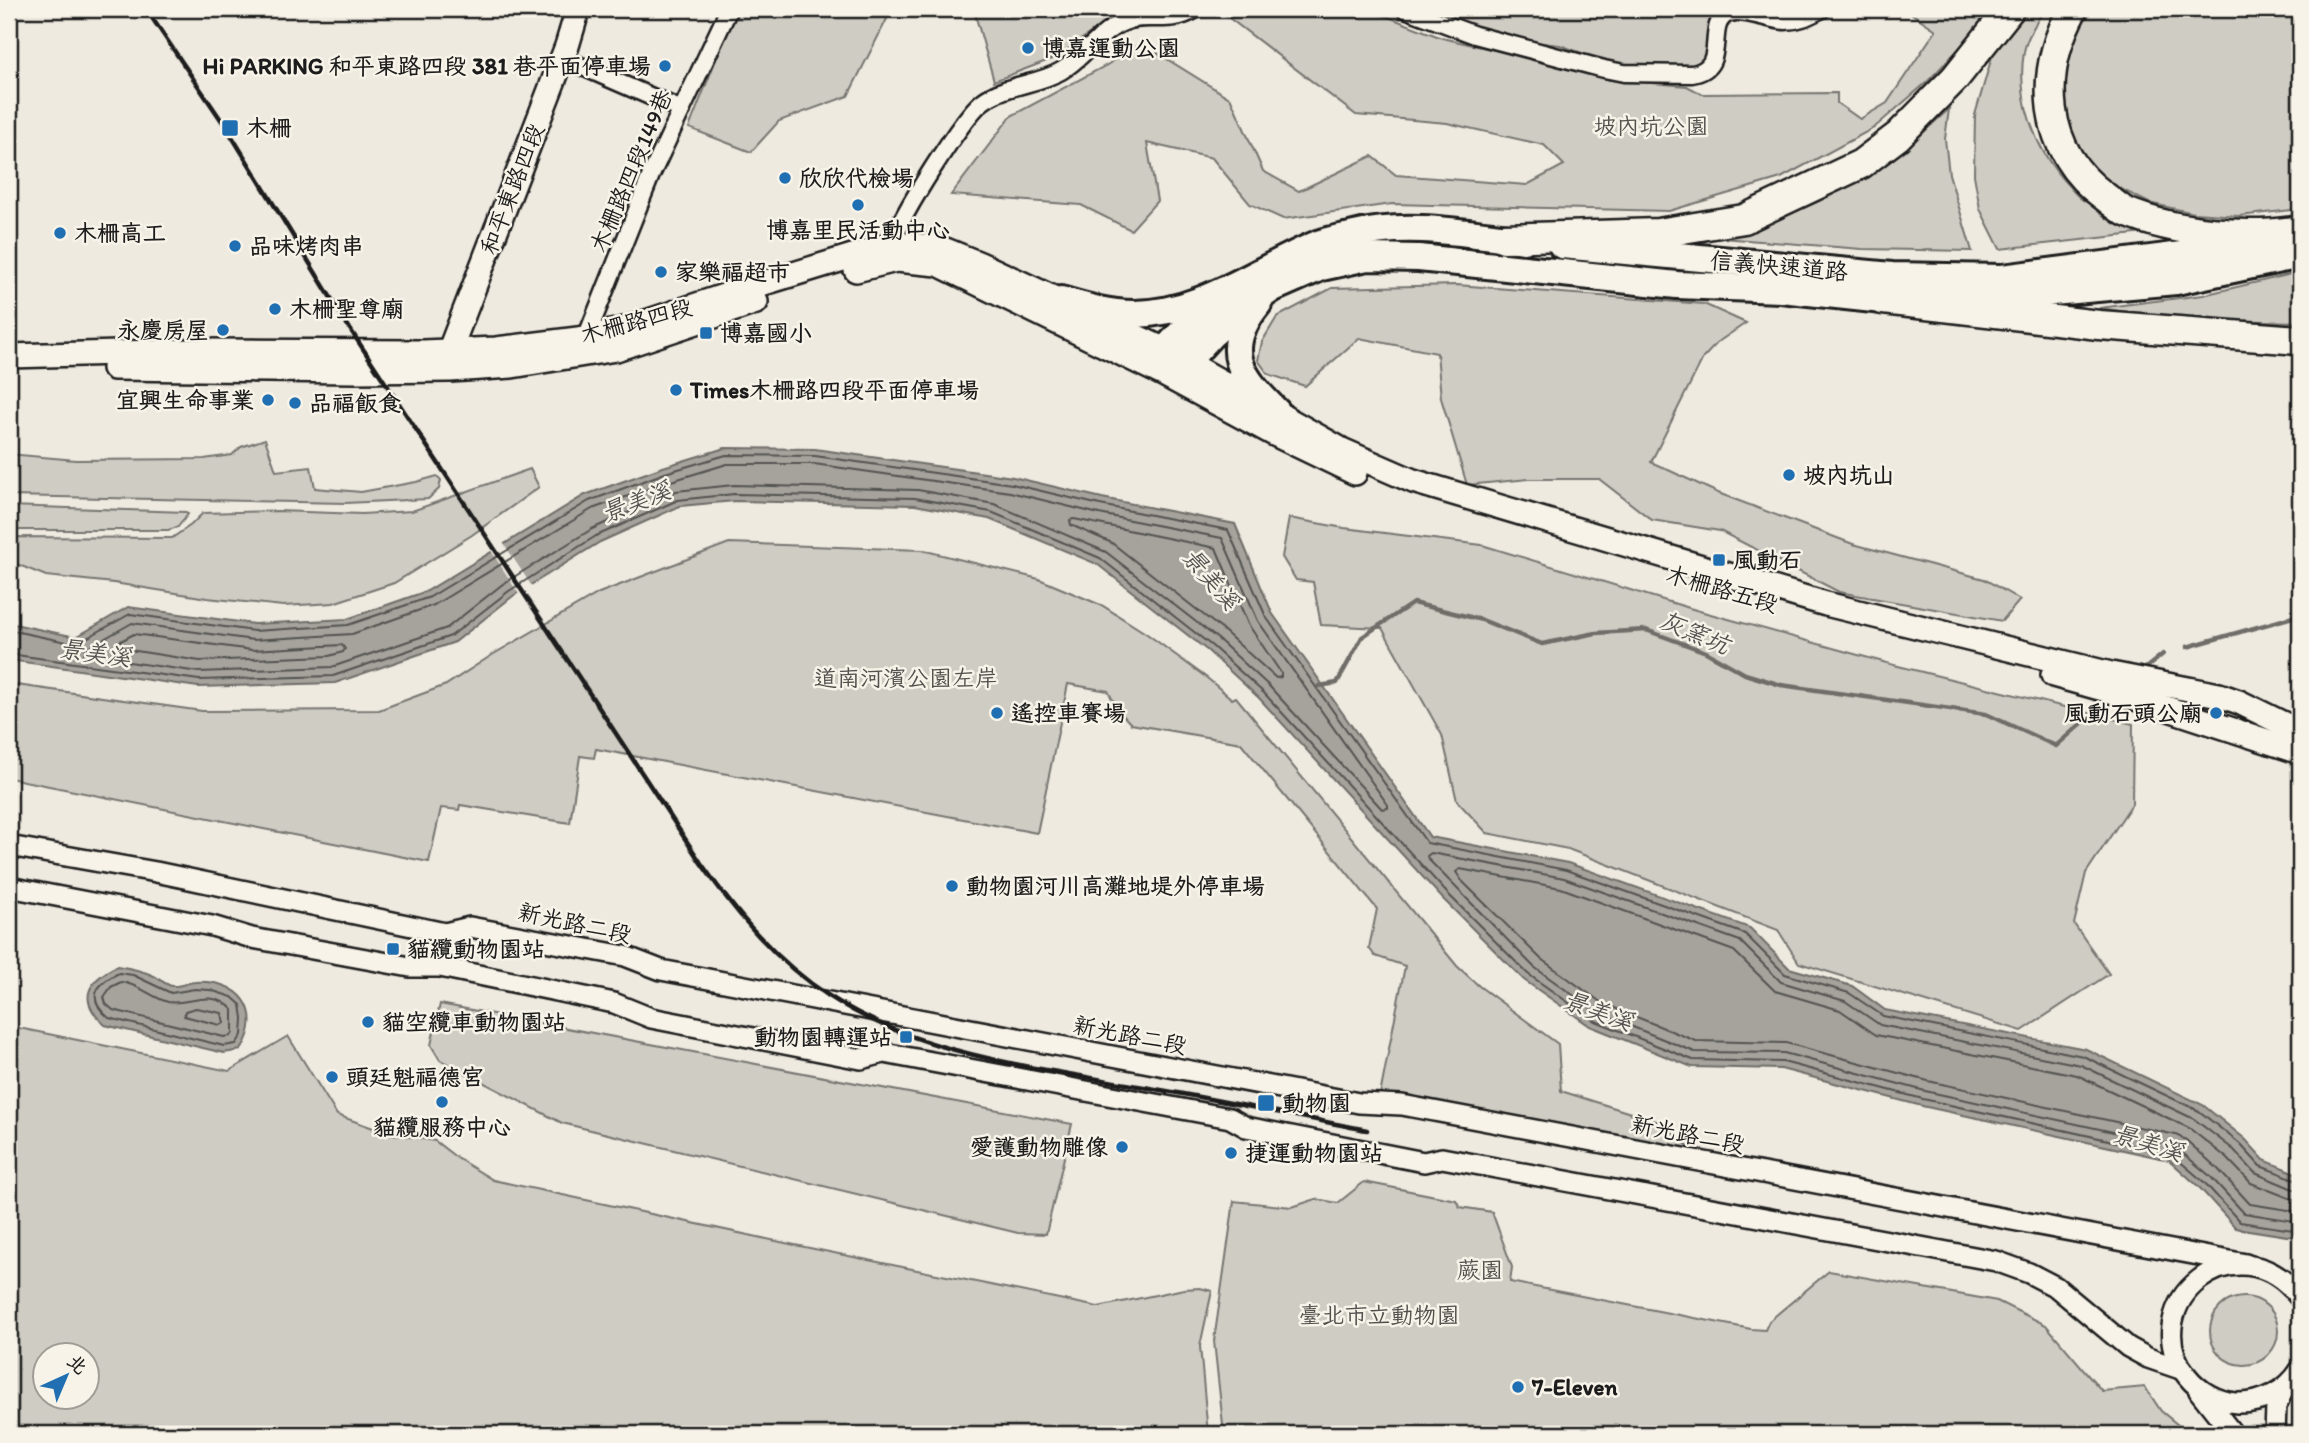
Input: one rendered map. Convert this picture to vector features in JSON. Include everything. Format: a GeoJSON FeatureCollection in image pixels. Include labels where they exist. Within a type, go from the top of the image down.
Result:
{"type":"FeatureCollection","features":[{"type":"Feature","properties":{"kind":"highway"},"geometry":{"type":"LineString","coordinates":[[1504,238],[1658,233],[1744,219],[1861,164],[1898,136],[1955,78],[2010,9]]}},
{"type":"Feature","properties":{"kind":"highway"},"geometry":{"type":"LineString","coordinates":[[2073,9],[2061,31],[2051,66],[2050,105],[2059,141],[2075,170],[2092,187],[2124,211],[2209,232],[2271,235],[2300,230]]}},
{"type":"Feature","properties":{"kind":"highway","name":"信義快速道路"},"geometry":{"type":"LineString","coordinates":[[1269,279],[1319,244],[1358,234],[1399,230],[1447,231],[1603,250],[1892,276],[2002,278],[2300,239]]}},
{"type":"Feature","properties":{"kind":"highway","name":"信義快速道路"},"geometry":{"type":"LineString","coordinates":[[1269,279],[1367,257],[1419,258],[1664,284],[1781,289],[1884,300],[2041,293],[2176,281],[2300,256]]}},
{"type":"Feature","properties":{"kind":"highway"},"geometry":{"type":"LineString","coordinates":[[1061,300],[1116,313],[1136,314],[1168,310],[1269,279]]}},
{"type":"Feature","properties":{"kind":"highway"},"geometry":{"type":"LineString","coordinates":[[1172,362],[1175,338],[1204,312],[1269,279]]}},
{"type":"Feature","properties":{"kind":"highway"},"geometry":{"type":"LineString","coordinates":[[1269,279],[1244,325],[1238,358],[1242,372],[1254,389],[1277,412]]}},
{"type":"Feature","properties":{"kind":"highway"},"geometry":{"type":"LineString","coordinates":[[1884,300],[2099,325],[2300,340]]}},
{"type":"Feature","properties":{"kind":"main road","name":"和平東路四段"},"geometry":{"type":"LineString","coordinates":[[449,361],[578,9]]}},
{"type":"Feature","properties":{"kind":"main road","name":"木柵路四段"},"geometry":{"type":"LineString","coordinates":[[9,371],[305,361],[449,361],[512,366],[586,346],[632,345],[894,252],[938,247],[1061,300],[1172,362]]}},
{"type":"Feature","properties":{"kind":"main road","name":"木柵路四段"},"geometry":{"type":"LineString","coordinates":[[894,252],[961,273],[1172,362]]}},
{"type":"Feature","properties":{"kind":"main road","name":"木柵路四段"},"geometry":{"type":"LineString","coordinates":[[9,356],[192,351],[305,361]]}},
{"type":"Feature","properties":{"kind":"main road","name":"木柵路五段"},"geometry":{"type":"LineString","coordinates":[[1172,362],[1277,412],[1369,463],[1447,493],[1826,604],[2111,674],[2196,689],[2239,702],[2300,732]]}},
{"type":"Feature","properties":{"kind":"main road","name":"木柵路五段"},"geometry":{"type":"LineString","coordinates":[[1172,362],[1274,434],[1335,464],[1442,506],[1822,619],[2135,698],[2300,752]]}},
{"type":"Feature","properties":{"kind":"main road"},"geometry":{"type":"LineString","coordinates":[[2242,733],[2259,720],[2262,712]]}},
{"type":"Feature","properties":{"kind":"street","name":"木柵路四段149巷"},"geometry":{"type":"LineString","coordinates":[[586,346],[651,175],[729,9]]}},
{"type":"Feature","properties":{"kind":"street"},"geometry":{"type":"LineString","coordinates":[[894,252],[901,222],[964,121],[981,103],[1003,91],[1059,72],[1121,23],[1135,19],[1172,19],[1196,9]]}},
{"type":"Feature","properties":{"kind":"street"},"geometry":{"type":"LineString","coordinates":[[1405,9],[1475,35],[1604,69],[1624,73],[1692,74],[1702,73],[1710,65],[1714,56],[1718,26],[1728,13],[1738,12],[1784,22],[1798,20],[1822,9]]}},
{"type":"Feature","properties":{"kind":"street"},"geometry":{"type":"LineString","coordinates":[[562,58],[682,110]]}},
{"type":"Feature","properties":{"kind":"street","name":"新光路二段"},"geometry":{"type":"LineString","coordinates":[[9,846],[156,872],[445,933],[470,927],[625,956],[661,970],[912,1019],[1359,1103],[1402,1105],[2300,1276]]}},
{"type":"Feature","properties":{"kind":"street"},"geometry":{"type":"LineString","coordinates":[[9,887],[212,926],[252,939],[410,967],[440,967],[614,1003],[651,1018],[861,1059],[884,1053],[1230,1118],[1246,1127],[1424,1162],[1443,1158],[1468,1162],[1996,1261],[2029,1273],[2056,1287],[2128,1347],[2188,1376],[2206,1393],[2221,1400],[2254,1402],[2284,1389]]}},
{"type":"Feature","properties":{"kind":"street"},"geometry":{"type":"LineString","coordinates":[[2233,1434],[2176,1357],[2173,1334],[2176,1312],[2182,1298],[2191,1286],[2216,1269],[2255,1266],[2284,1280],[2300,1298]]}},
{"type":"Feature","properties":{"kind":"street"},"geometry":{"type":"LineString","coordinates":[[2276,1434],[2276,1405],[2284,1389],[2300,1370]]}},
{"type":"Feature","properties":{"kind":"green space"},"geometry":{"type":"Polygon","coordinates":[[[736,9],[892,9],[848,96],[779,121],[751,152],[689,128],[736,9]]]}},
{"type":"Feature","properties":{"kind":"green space","name":"博嘉運動公園"},"geometry":{"type":"Polygon","coordinates":[[[1000,9],[1111,9],[1115,15],[1057,57],[994,81],[975,14],[1000,9]]]}},
{"type":"Feature","properties":{"kind":"green space","name":"坡內坑公園"},"geometry":{"type":"Polygon","coordinates":[[[1368,9],[1442,38],[1547,62],[1606,79],[1687,86],[1702,94],[1837,93],[1837,103],[1860,119],[1887,103],[1936,30],[1905,9],[1990,9],[1972,35],[1927,82],[1874,128],[1781,178],[1669,211],[1392,204],[1283,219],[1250,204],[1212,158],[1147,143],[1157,201],[1131,230],[1081,205],[951,195],[1011,116],[1107,65],[1141,43],[1231,99],[1263,171],[1299,191],[1372,156],[1396,175],[1527,185],[1564,165],[1544,145],[1447,123],[1356,115],[1220,11],[1368,9]]]}},
{"type":"Feature","properties":{"kind":"green space"},"geometry":{"type":"Polygon","coordinates":[[[1431,9],[1723,9],[1706,60],[1694,67],[1612,64],[1560,45],[1523,41],[1475,27],[1431,9]]]}},
{"type":"Feature","properties":{"kind":"green space"},"geometry":{"type":"Polygon","coordinates":[[[2022,9],[2045,9],[2027,41],[2022,70],[2030,122],[2045,154],[2054,169],[2080,198],[2107,213],[2154,232],[2000,249],[1980,209],[1974,175],[1975,115],[1993,53],[2022,9]]]}},
{"type":"Feature","properties":{"kind":"green space"},"geometry":{"type":"Polygon","coordinates":[[[2084,9],[2300,9],[2300,209],[2239,216],[2194,213],[2149,203],[2109,183],[2082,154],[2065,115],[2061,58],[2084,9]]]}},
{"type":"Feature","properties":{"kind":"green space"},"geometry":{"type":"Polygon","coordinates":[[[1949,109],[1945,139],[1949,174],[1972,251],[1862,249],[1709,237],[1779,219],[1819,201],[1868,174],[1906,148],[1949,109]]]}},
{"type":"Feature","properties":{"kind":"green space"},"geometry":{"type":"Polygon","coordinates":[[[2300,272],[2300,322],[2167,318],[2099,308],[2203,295],[2300,272]]]}},
{"type":"Feature","properties":{"kind":"green space"},"geometry":{"type":"Polygon","coordinates":[[[1457,285],[1704,304],[1746,323],[1718,342],[1703,358],[1651,462],[1718,493],[1853,544],[1984,579],[2020,600],[2002,621],[1839,592],[1720,531],[1652,520],[1599,479],[1529,479],[1467,485],[1441,398],[1437,353],[1359,338],[1305,386],[1268,374],[1258,360],[1262,342],[1277,317],[1332,288],[1457,285]]]}},
{"type":"Feature","properties":{"kind":"green space"},"geometry":{"type":"Polygon","coordinates":[[[265,439],[276,471],[311,467],[315,488],[361,492],[437,476],[441,480],[439,489],[428,499],[346,503],[9,496],[9,454],[76,460],[204,459],[232,455],[241,447],[265,439]]]}},
{"type":"Feature","properties":{"kind":"green space"},"geometry":{"type":"Polygon","coordinates":[[[530,469],[539,487],[472,535],[394,583],[333,603],[283,606],[207,598],[114,583],[46,576],[9,563],[9,537],[172,538],[203,513],[277,511],[362,514],[412,511],[530,469]]]}},
{"type":"Feature","properties":{"kind":"green space"},"geometry":{"type":"Polygon","coordinates":[[[9,506],[188,514],[178,527],[168,530],[9,530],[9,506]]]}},
{"type":"Feature","properties":{"kind":"green space"},"geometry":{"type":"Polygon","coordinates":[[[1289,518],[1344,528],[1482,545],[1696,610],[1894,665],[2133,724],[2132,804],[2086,873],[2074,924],[2109,974],[2022,1031],[1799,963],[1778,930],[1568,849],[1487,833],[1457,801],[1442,735],[1382,628],[1321,625],[1313,582],[1296,580],[1282,557],[1289,518]]]}},
{"type":"Feature","properties":{"kind":"green space","name":"道南河濱公園左岸"},"geometry":{"type":"Polygon","coordinates":[[[729,543],[922,550],[1039,579],[1103,606],[1147,634],[1232,699],[1236,697],[1457,966],[1479,986],[1558,1044],[1561,1091],[1659,1122],[1697,1153],[1380,1095],[1405,966],[1375,956],[1369,948],[1377,909],[1241,743],[1131,724],[1118,710],[1108,691],[1068,684],[1037,833],[596,749],[594,758],[580,756],[570,823],[460,805],[459,810],[441,808],[429,862],[9,778],[9,684],[202,711],[379,710],[446,685],[599,593],[729,543]]]}},
{"type":"Feature","properties":{"kind":"green space"},"geometry":{"type":"Polygon","coordinates":[[[440,1004],[1072,1124],[1046,1234],[1018,1233],[562,1123],[440,1060],[431,1045],[440,1004]]]}},
{"type":"Feature","properties":{"kind":"green space"},"geometry":{"type":"Polygon","coordinates":[[[9,1026],[229,1071],[288,1036],[337,1115],[387,1133],[435,1141],[493,1180],[1098,1307],[1184,1289],[1200,1288],[1212,1291],[1200,1346],[1208,1434],[9,1434],[9,1026]]]}},
{"type":"Feature","properties":{"kind":"green space","name":"臺北市立動物園"},"geometry":{"type":"Polygon","coordinates":[[[1364,1182],[1456,1200],[1460,1207],[1492,1212],[1512,1267],[1510,1282],[1751,1329],[1765,1330],[1769,1321],[1829,1271],[1997,1301],[2046,1325],[2102,1391],[2145,1387],[2161,1411],[2189,1434],[1224,1434],[1214,1341],[1234,1201],[1292,1207],[1316,1199],[1338,1203],[1364,1182]]]}},
{"type":"Feature","properties":{"kind":"green space"},"geometry":{"type":"Polygon","coordinates":[[[2237,1297],[2251,1297],[2263,1302],[2273,1312],[2278,1331],[2273,1350],[2263,1360],[2251,1365],[2237,1365],[2225,1360],[2215,1350],[2210,1338],[2210,1324],[2215,1312],[2225,1302],[2237,1297]]]}},
{"type":"Feature","properties":{"kind":"water","name":"景美溪"},"geometry":{"type":"Polygon","coordinates":[[[725,448],[815,449],[1013,477],[1102,498],[1235,524],[1272,613],[1430,837],[1568,863],[1750,928],[1789,968],[1852,986],[1885,1010],[2086,1049],[2203,1105],[2245,1139],[2264,1160],[2300,1175],[2300,1238],[2236,1228],[2199,1187],[2169,1160],[1922,1106],[1781,1069],[1692,1067],[1590,1026],[1524,980],[1443,899],[1259,698],[1208,651],[1097,564],[989,519],[915,505],[735,501],[680,506],[600,542],[513,596],[455,642],[335,683],[198,687],[9,660],[9,623],[76,637],[128,607],[254,624],[347,619],[427,591],[585,495],[725,448]]]}},
{"type":"Feature","properties":{"kind":"water"},"geometry":{"type":"Polygon","coordinates":[[[117,966],[145,972],[171,986],[211,982],[235,992],[244,1000],[251,1022],[241,1050],[224,1053],[105,1025],[91,1007],[89,992],[99,978],[117,966]]]}},
{"type":"Feature","properties":{"kind":"pier"},"geometry":{"type":"Polygon","coordinates":[[[502,541],[533,588],[520,596],[490,549],[502,541]]]}},
{"type":"Feature","properties":{"kind":"waterway","name":"灰窯坑"},"geometry":{"type":"LineString","coordinates":[[1319,686],[1337,683],[1362,637],[1413,603],[1482,620],[1542,644],[1596,633],[1646,630],[1706,652],[1745,674],[1781,685],[1986,714],[2056,746],[2108,700]]}},
{"type":"Feature","properties":{"kind":"waterway","name":"灰窯坑"},"geometry":{"type":"LineString","coordinates":[[2187,647],[2300,615]]}},
{"type":"Feature","properties":{"kind":"waterway","name":"灰窯坑"},"geometry":{"type":"LineString","coordinates":[[2142,671],[2163,654]]}},
{"type":"Feature","properties":{"kind":"railway"},"geometry":{"type":"LineString","coordinates":[[146,9],[228,130],[350,329],[701,863],[743,919],[792,968],[829,996],[864,1016],[901,1032],[978,1056],[1367,1130]]}},
{"type":"Feature","properties":{"kind":"place","name":"博嘉運動公園"},"geometry":{"type":"Point","coordinates":[1028,48]}},
{"type":"Feature","properties":{"kind":"place","name":"Hi PARKING 和平東路四段 381 巷平面停車場"},"geometry":{"type":"Point","coordinates":[665,66]}},
{"type":"Feature","properties":{"kind":"place","name":"木柵"},"geometry":{"type":"Point","coordinates":[230,128]}},
{"type":"Feature","properties":{"kind":"place","name":"欣欣代檢場"},"geometry":{"type":"Point","coordinates":[785,178]}},
{"type":"Feature","properties":{"kind":"place","name":"博嘉里民活動中心"},"geometry":{"type":"Point","coordinates":[858,205]}},
{"type":"Feature","properties":{"kind":"place","name":"木柵高工"},"geometry":{"type":"Point","coordinates":[60,233]}},
{"type":"Feature","properties":{"kind":"place","name":"品味烤肉串"},"geometry":{"type":"Point","coordinates":[235,246]}},
{"type":"Feature","properties":{"kind":"place","name":"家樂福超市"},"geometry":{"type":"Point","coordinates":[661,272]}},
{"type":"Feature","properties":{"kind":"place","name":"木柵聖尊廟"},"geometry":{"type":"Point","coordinates":[275,309]}},
{"type":"Feature","properties":{"kind":"place","name":"永慶房屋"},"geometry":{"type":"Point","coordinates":[223,330]}},
{"type":"Feature","properties":{"kind":"place","name":"博嘉國小"},"geometry":{"type":"Point","coordinates":[706,333]}},
{"type":"Feature","properties":{"kind":"place","name":"Times木柵路四段平面停車場"},"geometry":{"type":"Point","coordinates":[676,390]}},
{"type":"Feature","properties":{"kind":"place","name":"宜興生命事業"},"geometry":{"type":"Point","coordinates":[268,400]}},
{"type":"Feature","properties":{"kind":"place","name":"品福飯食"},"geometry":{"type":"Point","coordinates":[295,403]}},
{"type":"Feature","properties":{"kind":"place","name":"坡內坑山"},"geometry":{"type":"Point","coordinates":[1789,475]}},
{"type":"Feature","properties":{"kind":"place","name":"風動石"},"geometry":{"type":"Point","coordinates":[1719,560]}},
{"type":"Feature","properties":{"kind":"place","name":"遙控車賽場"},"geometry":{"type":"Point","coordinates":[997,713]}},
{"type":"Feature","properties":{"kind":"place","name":"風動石頭公廟"},"geometry":{"type":"Point","coordinates":[2216,713]}},
{"type":"Feature","properties":{"kind":"place","name":"動物園河川高灘地堤外停車場"},"geometry":{"type":"Point","coordinates":[952,886]}},
{"type":"Feature","properties":{"kind":"place","name":"貓纜動物園站"},"geometry":{"type":"Point","coordinates":[393,949]}},
{"type":"Feature","properties":{"kind":"place","name":"貓空纜車動物園站"},"geometry":{"type":"Point","coordinates":[368,1022]}},
{"type":"Feature","properties":{"kind":"place","name":"動物園轉運站"},"geometry":{"type":"Point","coordinates":[906,1037]}},
{"type":"Feature","properties":{"kind":"place","name":"頭廷魁福德宮"},"geometry":{"type":"Point","coordinates":[332,1077]}},
{"type":"Feature","properties":{"kind":"place","name":"貓纜服務中心"},"geometry":{"type":"Point","coordinates":[442,1102]}},
{"type":"Feature","properties":{"kind":"place","name":"動物園"},"geometry":{"type":"Point","coordinates":[1266,1103]}},
{"type":"Feature","properties":{"kind":"place","name":"愛護動物雕像"},"geometry":{"type":"Point","coordinates":[1122,1147]}},
{"type":"Feature","properties":{"kind":"place","name":"捷運動物園站"},"geometry":{"type":"Point","coordinates":[1231,1153]}},
{"type":"Feature","properties":{"kind":"place","name":"7-Eleven"},"geometry":{"type":"Point","coordinates":[1518,1387]}},
{"type":"Feature","properties":{"kind":"park label","name":"蕨園"},"geometry":{"type":"Point","coordinates":[1480,1270]}}]}
